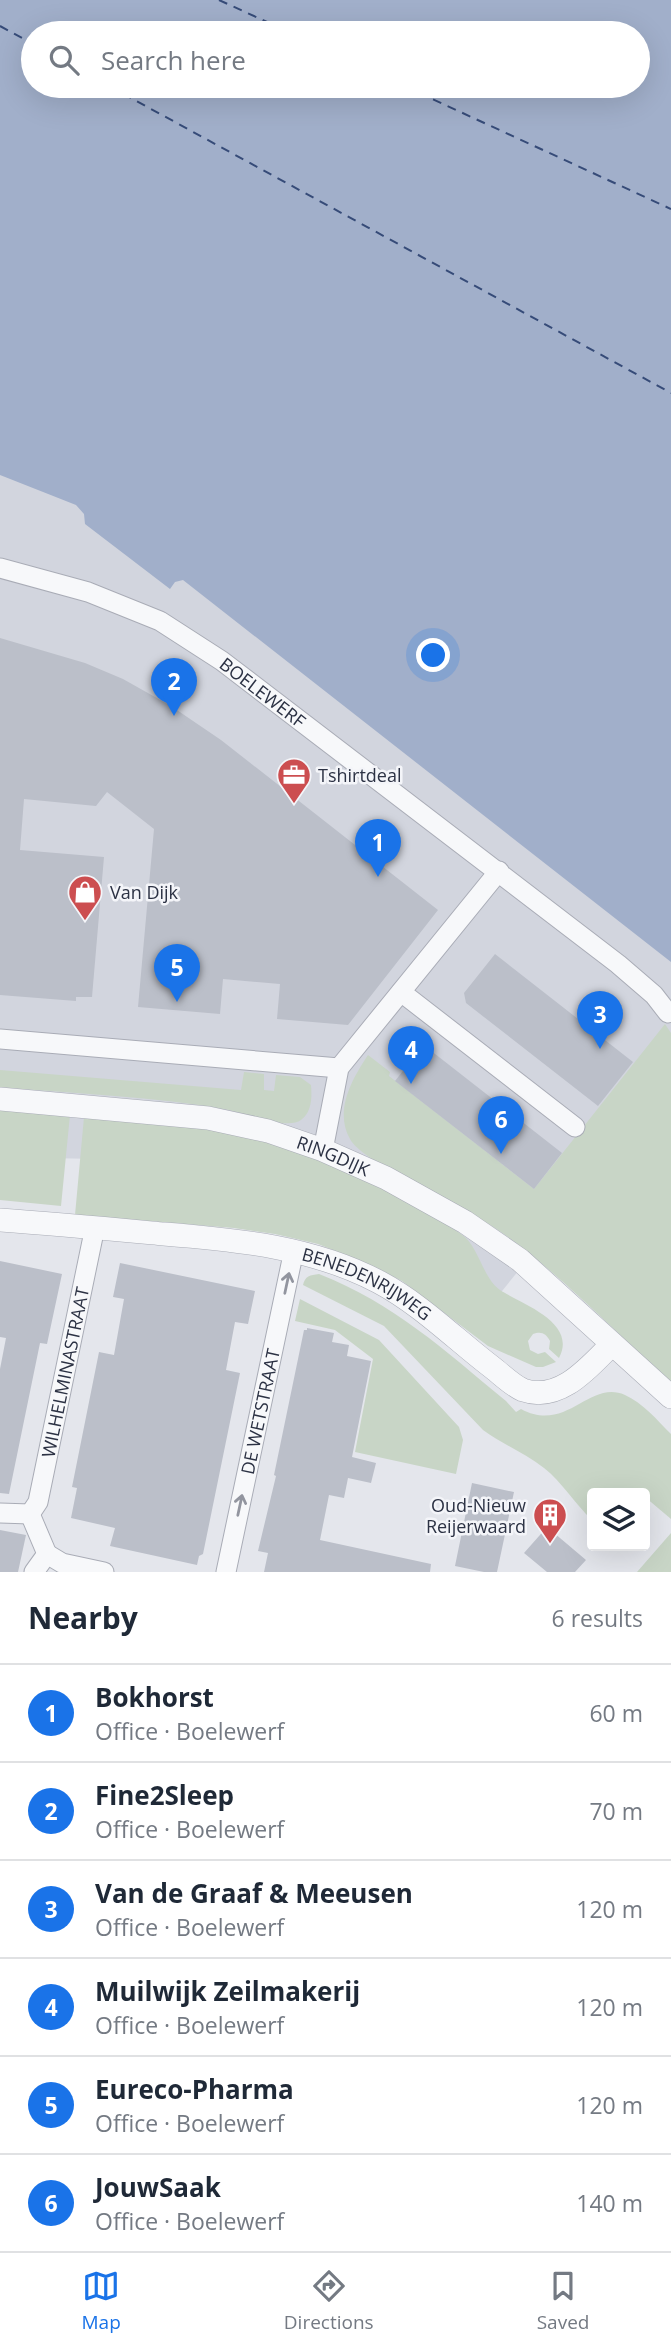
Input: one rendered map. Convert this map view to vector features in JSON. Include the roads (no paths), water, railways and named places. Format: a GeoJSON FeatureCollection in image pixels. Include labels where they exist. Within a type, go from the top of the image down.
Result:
{"type":"FeatureCollection","features":[{"type":"Feature","properties":{"kind":"street","name":"BOELEWERF"},"geometry":{"type":"LineString","coordinates":[[0,568],[88,592],[160,621],[222,661],[618,964],[654,995],[668,1013]]}},
{"type":"Feature","properties":{"kind":"street"},"geometry":{"type":"LineString","coordinates":[[323,1150],[339,1068],[499,871]]}},
{"type":"Feature","properties":{"kind":"street"},"geometry":{"type":"LineString","coordinates":[[401,992],[575,1127]]}},
{"type":"Feature","properties":{"kind":"street"},"geometry":{"type":"LineString","coordinates":[[0,1039],[339,1068]]}},
{"type":"Feature","properties":{"kind":"street","name":"RINGDIJK"},"geometry":{"type":"LineString","coordinates":[[0,1100],[208,1118],[268,1131],[323,1150],[386,1178],[465,1222],[520,1260],[612,1344]]}},
{"type":"Feature","properties":{"kind":"street","name":"BENEDENRIJWEG"},"geometry":{"type":"LineString","coordinates":[[0,1220],[246,1241],[295,1250],[346,1266],[382,1284],[425,1312],[470,1351],[522,1390],[540,1393],[569,1385],[612,1344]]}},
{"type":"Feature","properties":{"kind":"street","name":"WILHELMINASTRAAT"},"geometry":{"type":"LineString","coordinates":[[30,1514],[38,1502],[95,1227]]}},
{"type":"Feature","properties":{"kind":"street","name":"DE WETSTRAAT"},"geometry":{"type":"LineString","coordinates":[[226,1572],[295,1250]]}},
{"type":"Feature","properties":{"kind":"street"},"geometry":{"type":"LineString","coordinates":[[612,1344],[671,1397]]}},
{"type":"Feature","properties":{"kind":"street"},"geometry":{"type":"LineString","coordinates":[[0,1513],[30,1514],[47,1554],[62,1563],[104,1572]]}},
{"type":"Feature","properties":{"kind":"street"},"geometry":{"type":"LineString","coordinates":[[34,1572],[47,1554]]}},
{"type":"Feature","properties":{"kind":"water"},"geometry":{"type":"Polygon","coordinates":[[[0,0],[671,0],[671,962],[183,580],[175,582],[170,589],[85,524],[84,514],[76,505],[0,475],[0,0]]]}},
{"type":"Feature","properties":{"kind":"place","name":"Fine2Sleep"},"geometry":{"type":"Point","coordinates":[174,716]}},
{"type":"Feature","properties":{"kind":"place","name":"Tshirtdeal"},"geometry":{"type":"Point","coordinates":[294,805]}},
{"type":"Feature","properties":{"kind":"place","name":"Bokhorst"},"geometry":{"type":"Point","coordinates":[378,877]}},
{"type":"Feature","properties":{"kind":"place","name":"Van Dijk"},"geometry":{"type":"Point","coordinates":[85,922]}},
{"type":"Feature","properties":{"kind":"place","name":"Eureco-Pharma"},"geometry":{"type":"Point","coordinates":[177,1002]}},
{"type":"Feature","properties":{"kind":"place","name":"Van de Graaf & Meeusen"},"geometry":{"type":"Point","coordinates":[600,1049]}},
{"type":"Feature","properties":{"kind":"place","name":"Muilwijk Zeilmakerij"},"geometry":{"type":"Point","coordinates":[411,1084]}},
{"type":"Feature","properties":{"kind":"place","name":"JouwSaak"},"geometry":{"type":"Point","coordinates":[501,1154]}},
{"type":"Feature","properties":{"kind":"place","name":"Oud-Nieuw Reijerwaard"},"geometry":{"type":"Point","coordinates":[550,1545]}}]}
